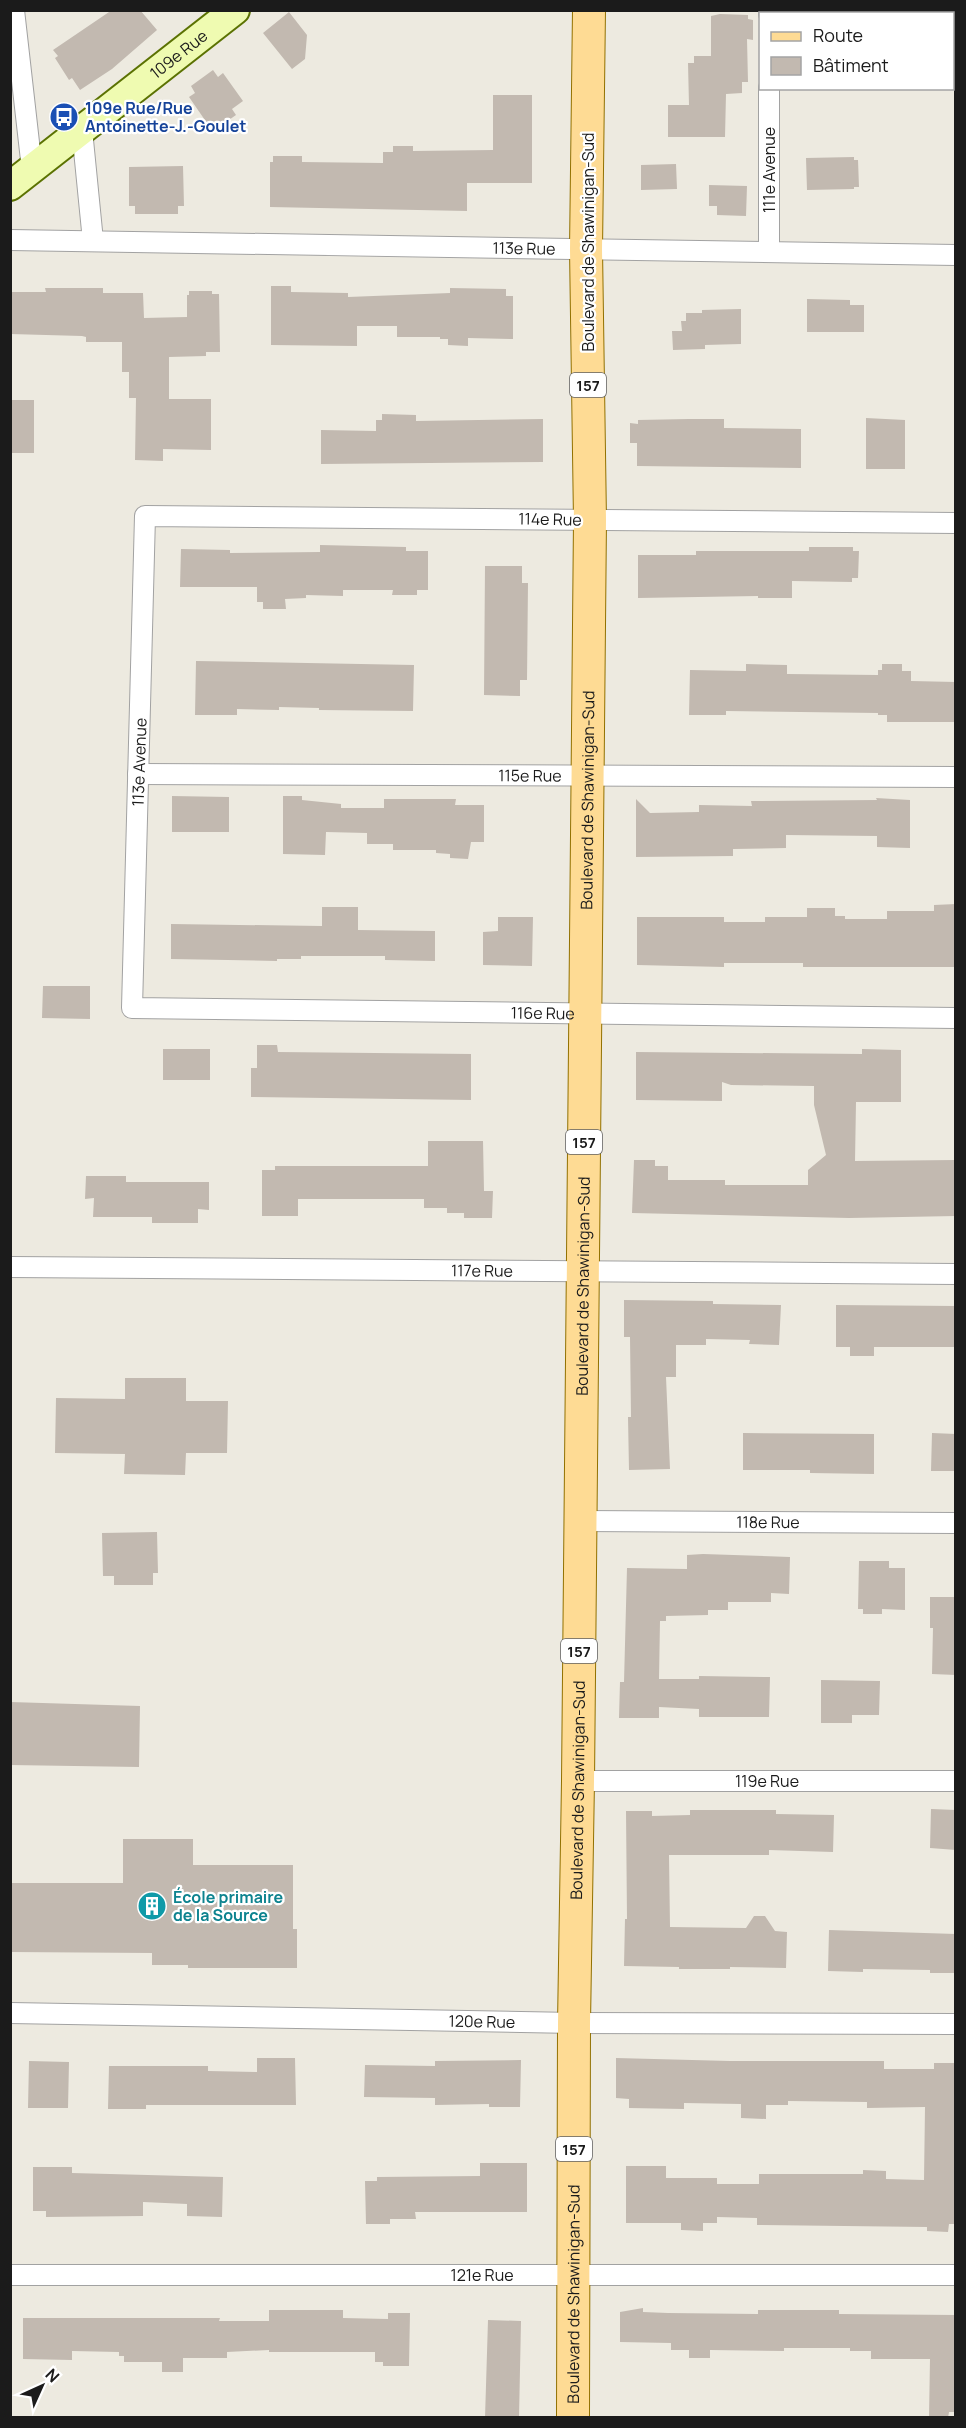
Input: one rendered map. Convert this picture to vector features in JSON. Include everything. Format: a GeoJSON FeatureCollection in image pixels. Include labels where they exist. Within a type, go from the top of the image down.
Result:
{"type":"FeatureCollection","features":[{"type":"Feature","properties":{"kind":"main road","name":"Boulevard de Shawinigan-Sud"},"geometry":{"type":"LineString","coordinates":[[573,2418],[574,2023],[590,520],[586,249],[589,10]]}},
{"type":"Feature","properties":{"kind":"street"},"geometry":{"type":"LineString","coordinates":[[14,10],[21,178]]}},
{"type":"Feature","properties":{"kind":"street","name":"109e Rue"},"geometry":{"type":"LineString","coordinates":[[21,178],[224,15]]}},
{"type":"Feature","properties":{"kind":"street","name":"111e Avenue"},"geometry":{"type":"LineString","coordinates":[[769,90],[769,252]]}},
{"type":"Feature","properties":{"kind":"street"},"geometry":{"type":"LineString","coordinates":[[82,130],[93,241]]}},
{"type":"Feature","properties":{"kind":"street","name":"113e Rue"},"geometry":{"type":"LineString","coordinates":[[10,240],[956,255]]}},
{"type":"Feature","properties":{"kind":"street","name":"114e Rue"},"geometry":{"type":"LineString","coordinates":[[145,516],[956,523]]}},
{"type":"Feature","properties":{"kind":"street","name":"113e Avenue"},"geometry":{"type":"LineString","coordinates":[[132,1008],[145,516]]}},
{"type":"Feature","properties":{"kind":"street","name":"115e Rue"},"geometry":{"type":"LineString","coordinates":[[138,774],[956,777]]}},
{"type":"Feature","properties":{"kind":"street","name":"116e Rue"},"geometry":{"type":"LineString","coordinates":[[132,1008],[956,1018]]}},
{"type":"Feature","properties":{"kind":"street","name":"117e Rue"},"geometry":{"type":"LineString","coordinates":[[10,1267],[956,1274]]}},
{"type":"Feature","properties":{"kind":"street","name":"118e Rue"},"geometry":{"type":"LineString","coordinates":[[580,1521],[956,1522]]}},
{"type":"Feature","properties":{"kind":"street","name":"119e Rue"},"geometry":{"type":"LineString","coordinates":[[578,1781],[956,1781]]}},
{"type":"Feature","properties":{"kind":"street","name":"120e Rue"},"geometry":{"type":"LineString","coordinates":[[10,2013],[574,2023],[956,2024]]}},
{"type":"Feature","properties":{"kind":"street","name":"121e Rue"},"geometry":{"type":"LineString","coordinates":[[10,2275],[956,2275]]}},
{"type":"Feature","properties":{"kind":"building"},"geometry":{"type":"Polygon","coordinates":[[[112,10],[140,10],[157,30],[112,69],[80,90],[72,78],[69,80],[55,58],[58,56],[53,50],[112,10]]]}},
{"type":"Feature","properties":{"kind":"building"},"geometry":{"type":"Polygon","coordinates":[[[289,12],[307,35],[305,59],[292,69],[263,33],[289,12]]]}},
{"type":"Feature","properties":{"kind":"building"},"geometry":{"type":"Polygon","coordinates":[[[748,15],[748,19],[753,20],[753,40],[747,39],[748,82],[742,82],[742,93],[726,94],[725,137],[668,137],[668,105],[689,105],[688,63],[694,63],[694,56],[711,56],[711,16],[748,15]]]}},
{"type":"Feature","properties":{"kind":"building"},"geometry":{"type":"Polygon","coordinates":[[[213,70],[218,77],[223,73],[243,101],[232,109],[236,115],[216,129],[212,124],[209,126],[189,97],[195,93],[191,86],[213,70]]]}},
{"type":"Feature","properties":{"kind":"building"},"geometry":{"type":"Polygon","coordinates":[[[493,95],[532,95],[532,183],[467,183],[467,211],[270,207],[270,162],[273,162],[273,156],[302,156],[302,162],[383,163],[383,152],[393,152],[393,146],[413,146],[413,151],[493,150],[493,95]]]}},
{"type":"Feature","properties":{"kind":"building"},"geometry":{"type":"Polygon","coordinates":[[[854,157],[854,160],[858,160],[859,187],[807,190],[806,158],[854,157]]]}},
{"type":"Feature","properties":{"kind":"building"},"geometry":{"type":"Polygon","coordinates":[[[676,164],[677,189],[641,190],[641,165],[676,164]]]}},
{"type":"Feature","properties":{"kind":"building"},"geometry":{"type":"Polygon","coordinates":[[[183,166],[184,206],[178,206],[178,214],[135,214],[135,206],[129,206],[129,167],[183,166]]]}},
{"type":"Feature","properties":{"kind":"building"},"geometry":{"type":"Polygon","coordinates":[[[709,185],[747,186],[746,216],[717,215],[717,206],[709,206],[709,185]]]}},
{"type":"Feature","properties":{"kind":"building"},"geometry":{"type":"Polygon","coordinates":[[[271,286],[291,286],[291,292],[348,293],[348,297],[450,293],[450,288],[506,289],[506,296],[513,296],[513,339],[468,338],[468,346],[448,345],[448,339],[440,339],[440,337],[397,337],[397,326],[357,326],[357,346],[271,345],[271,286]]]}},
{"type":"Feature","properties":{"kind":"building"},"geometry":{"type":"Polygon","coordinates":[[[45,288],[103,288],[103,293],[143,293],[144,318],[187,317],[189,291],[212,291],[212,294],[219,294],[220,352],[206,352],[206,356],[169,357],[169,399],[211,399],[211,450],[163,449],[163,461],[135,460],[136,398],[129,398],[129,372],[122,372],[122,342],[86,342],[86,337],[82,336],[10,334],[10,292],[46,292],[45,288]]]}},
{"type":"Feature","properties":{"kind":"building"},"geometry":{"type":"Polygon","coordinates":[[[807,299],[850,300],[850,305],[864,305],[864,332],[807,332],[807,299]]]}},
{"type":"Feature","properties":{"kind":"building"},"geometry":{"type":"Polygon","coordinates":[[[741,309],[741,344],[705,345],[705,349],[673,350],[672,331],[682,331],[681,321],[686,321],[686,313],[702,313],[702,310],[741,309]]]}},
{"type":"Feature","properties":{"kind":"building"},"geometry":{"type":"Polygon","coordinates":[[[10,400],[34,400],[34,453],[10,453],[10,400]]]}},
{"type":"Feature","properties":{"kind":"building"},"geometry":{"type":"Polygon","coordinates":[[[382,414],[416,415],[416,421],[543,419],[543,462],[321,464],[321,430],[376,431],[376,420],[382,420],[382,414]]]}},
{"type":"Feature","properties":{"kind":"building"},"geometry":{"type":"Polygon","coordinates":[[[866,418],[905,420],[905,469],[866,469],[866,418]]]}},
{"type":"Feature","properties":{"kind":"building"},"geometry":{"type":"Polygon","coordinates":[[[724,419],[724,428],[801,429],[801,468],[637,466],[637,443],[630,443],[630,423],[638,424],[638,420],[724,419]]]}},
{"type":"Feature","properties":{"kind":"building"},"geometry":{"type":"Polygon","coordinates":[[[320,545],[406,547],[406,551],[428,551],[428,590],[417,590],[417,595],[392,595],[393,590],[343,590],[343,596],[306,595],[306,598],[285,599],[286,609],[263,609],[263,602],[257,602],[257,587],[180,587],[181,549],[230,550],[230,553],[320,552],[320,545]]]}},
{"type":"Feature","properties":{"kind":"building"},"geometry":{"type":"Polygon","coordinates":[[[809,547],[853,547],[853,551],[859,551],[858,578],[852,578],[852,582],[792,581],[792,598],[758,598],[758,596],[638,598],[638,555],[696,555],[696,551],[809,551],[809,547]]]}},
{"type":"Feature","properties":{"kind":"building"},"geometry":{"type":"Polygon","coordinates":[[[485,566],[522,566],[522,583],[528,583],[527,680],[520,680],[520,696],[484,695],[485,566]]]}},
{"type":"Feature","properties":{"kind":"building"},"geometry":{"type":"Polygon","coordinates":[[[196,661],[414,665],[413,711],[319,710],[319,708],[279,707],[279,710],[237,709],[237,715],[195,715],[196,661]]]}},
{"type":"Feature","properties":{"kind":"building"},"geometry":{"type":"Polygon","coordinates":[[[746,664],[787,665],[787,674],[878,675],[878,670],[882,670],[882,664],[902,664],[902,671],[911,671],[911,681],[956,682],[956,722],[887,722],[887,715],[878,715],[878,713],[726,711],[726,715],[689,715],[690,670],[746,671],[746,664]]]}},
{"type":"Feature","properties":{"kind":"building"},"geometry":{"type":"Polygon","coordinates":[[[172,796],[229,797],[229,832],[172,832],[172,796]]]}},
{"type":"Feature","properties":{"kind":"building"},"geometry":{"type":"Polygon","coordinates":[[[283,796],[302,796],[302,800],[341,804],[341,808],[384,808],[384,799],[456,799],[455,805],[484,805],[484,842],[471,842],[468,859],[450,858],[450,854],[436,853],[436,850],[393,850],[393,844],[367,844],[367,833],[326,832],[325,855],[283,854],[283,796]]]}},
{"type":"Feature","properties":{"kind":"building"},"geometry":{"type":"Polygon","coordinates":[[[876,798],[910,800],[910,848],[877,847],[877,836],[786,835],[786,848],[733,849],[733,856],[636,857],[636,799],[650,813],[699,812],[699,805],[752,806],[751,801],[877,800],[876,798]]]}},
{"type":"Feature","properties":{"kind":"building"},"geometry":{"type":"Polygon","coordinates":[[[956,904],[956,967],[803,967],[803,963],[724,963],[724,967],[637,965],[637,917],[724,917],[724,922],[765,922],[765,917],[807,917],[807,908],[835,908],[835,916],[845,916],[845,919],[887,919],[887,911],[934,911],[934,905],[956,904]]]}},
{"type":"Feature","properties":{"kind":"building"},"geometry":{"type":"Polygon","coordinates":[[[322,907],[358,907],[358,930],[435,931],[435,961],[385,960],[385,956],[301,956],[301,959],[277,959],[277,961],[171,959],[171,924],[322,926],[322,907]]]}},
{"type":"Feature","properties":{"kind":"building"},"geometry":{"type":"Polygon","coordinates":[[[498,917],[533,917],[532,966],[483,965],[483,932],[498,931],[498,917]]]}},
{"type":"Feature","properties":{"kind":"building"},"geometry":{"type":"Polygon","coordinates":[[[43,986],[90,986],[90,1019],[42,1018],[43,986]]]}},
{"type":"Feature","properties":{"kind":"building"},"geometry":{"type":"Polygon","coordinates":[[[257,1045],[277,1045],[278,1052],[471,1054],[471,1100],[251,1097],[251,1068],[257,1068],[257,1045]]]}},
{"type":"Feature","properties":{"kind":"building"},"geometry":{"type":"Polygon","coordinates":[[[163,1049],[210,1049],[210,1080],[163,1080],[163,1049]]]}},
{"type":"Feature","properties":{"kind":"building"},"geometry":{"type":"Polygon","coordinates":[[[862,1049],[901,1050],[901,1102],[856,1102],[855,1161],[956,1160],[956,1216],[849,1218],[632,1213],[634,1160],[655,1160],[655,1166],[668,1166],[668,1180],[725,1180],[725,1185],[808,1185],[808,1170],[826,1155],[814,1105],[814,1086],[731,1085],[722,1082],[722,1101],[636,1100],[636,1052],[862,1054],[862,1049]]]}},
{"type":"Feature","properties":{"kind":"building"},"geometry":{"type":"Polygon","coordinates":[[[428,1141],[483,1141],[484,1191],[493,1191],[492,1218],[464,1218],[464,1213],[447,1213],[447,1208],[424,1208],[424,1199],[298,1199],[298,1216],[262,1216],[262,1170],[275,1170],[275,1166],[428,1166],[428,1141]]]}},
{"type":"Feature","properties":{"kind":"building"},"geometry":{"type":"Polygon","coordinates":[[[86,1176],[126,1176],[126,1182],[209,1182],[209,1210],[198,1209],[198,1223],[152,1223],[152,1217],[93,1217],[94,1198],[85,1199],[86,1176]]]}},
{"type":"Feature","properties":{"kind":"building"},"geometry":{"type":"Polygon","coordinates":[[[624,1300],[713,1301],[713,1304],[781,1305],[779,1345],[749,1344],[750,1340],[706,1339],[706,1345],[676,1345],[676,1377],[666,1377],[670,1469],[629,1470],[630,1337],[624,1337],[624,1300]]]}},
{"type":"Feature","properties":{"kind":"building"},"geometry":{"type":"Polygon","coordinates":[[[836,1305],[956,1306],[956,1347],[874,1347],[874,1356],[850,1356],[850,1347],[836,1347],[836,1305]]]}},
{"type":"Feature","properties":{"kind":"building"},"geometry":{"type":"Polygon","coordinates":[[[125,1378],[186,1378],[186,1401],[228,1401],[227,1453],[186,1453],[185,1475],[124,1474],[125,1454],[55,1453],[56,1398],[125,1399],[125,1378]]]}},
{"type":"Feature","properties":{"kind":"building"},"geometry":{"type":"Polygon","coordinates":[[[743,1433],[874,1434],[874,1474],[810,1473],[810,1470],[743,1470],[743,1433]]]}},
{"type":"Feature","properties":{"kind":"building"},"geometry":{"type":"Polygon","coordinates":[[[932,1433],[956,1434],[956,1471],[931,1471],[932,1433]]]}},
{"type":"Feature","properties":{"kind":"building"},"geometry":{"type":"Polygon","coordinates":[[[157,1532],[158,1573],[153,1573],[153,1585],[114,1585],[114,1576],[103,1576],[102,1533],[157,1532]]]}},
{"type":"Feature","properties":{"kind":"building"},"geometry":{"type":"Polygon","coordinates":[[[687,1555],[790,1557],[789,1594],[771,1593],[771,1602],[728,1602],[728,1610],[708,1610],[708,1615],[666,1616],[666,1621],[660,1621],[659,1679],[699,1679],[699,1676],[770,1677],[769,1717],[699,1717],[699,1709],[659,1707],[659,1718],[619,1718],[620,1682],[624,1682],[627,1568],[687,1569],[687,1555]]]}},
{"type":"Feature","properties":{"kind":"building"},"geometry":{"type":"Polygon","coordinates":[[[859,1561],[889,1561],[889,1568],[905,1568],[905,1610],[882,1609],[882,1614],[863,1614],[863,1609],[858,1609],[859,1561]]]}},
{"type":"Feature","properties":{"kind":"building"},"geometry":{"type":"Polygon","coordinates":[[[930,1597],[956,1597],[956,1675],[932,1674],[933,1628],[930,1628],[930,1597]]]}},
{"type":"Feature","properties":{"kind":"building"},"geometry":{"type":"Polygon","coordinates":[[[821,1680],[880,1681],[879,1715],[852,1715],[852,1723],[821,1723],[821,1680]]]}},
{"type":"Feature","properties":{"kind":"building"},"geometry":{"type":"Polygon","coordinates":[[[10,1702],[140,1706],[139,1767],[10,1765],[10,1702]]]}},
{"type":"Feature","properties":{"kind":"building"},"geometry":{"type":"Polygon","coordinates":[[[931,1809],[956,1810],[956,1850],[930,1848],[931,1809]]]}},
{"type":"Feature","properties":{"kind":"building"},"geometry":{"type":"Polygon","coordinates":[[[690,1810],[776,1810],[776,1814],[834,1815],[833,1852],[769,1850],[769,1855],[669,1855],[670,1927],[746,1928],[754,1916],[765,1916],[775,1931],[787,1932],[786,1968],[679,1969],[679,1967],[624,1966],[625,1919],[627,1919],[626,1811],[652,1811],[652,1816],[690,1815],[690,1810]]]}},
{"type":"Feature","properties":{"kind":"building","name":"École primaire de la Source"},"geometry":{"type":"Polygon","coordinates":[[[123,1839],[193,1839],[193,1865],[293,1865],[293,1929],[297,1929],[297,1968],[188,1968],[188,1965],[152,1965],[152,1953],[10,1952],[10,1883],[123,1883],[123,1839]]]}},
{"type":"Feature","properties":{"kind":"building"},"geometry":{"type":"Polygon","coordinates":[[[829,1930],[956,1934],[956,1973],[930,1973],[930,1970],[828,1971],[829,1930]]]}},
{"type":"Feature","properties":{"kind":"building"},"geometry":{"type":"Polygon","coordinates":[[[257,2058],[295,2058],[296,2105],[146,2105],[146,2109],[108,2109],[109,2066],[208,2066],[208,2071],[257,2072],[257,2058]]]}},
{"type":"Feature","properties":{"kind":"building"},"geometry":{"type":"Polygon","coordinates":[[[616,2058],[884,2061],[884,2069],[934,2069],[934,2063],[956,2063],[956,2224],[949,2224],[948,2232],[927,2231],[927,2227],[757,2225],[757,2218],[717,2217],[717,2223],[703,2223],[703,2231],[681,2230],[681,2223],[626,2223],[626,2166],[666,2166],[666,2178],[717,2178],[717,2184],[759,2184],[759,2174],[863,2174],[863,2170],[886,2171],[886,2179],[924,2180],[925,2107],[867,2108],[867,2102],[788,2101],[788,2105],[766,2105],[766,2119],[741,2118],[741,2104],[684,2103],[684,2109],[629,2108],[629,2099],[616,2098],[616,2058]]]}},
{"type":"Feature","properties":{"kind":"building"},"geometry":{"type":"Polygon","coordinates":[[[521,2060],[520,2107],[489,2107],[489,2104],[435,2105],[435,2098],[364,2097],[365,2065],[435,2066],[435,2061],[521,2060]]]}},
{"type":"Feature","properties":{"kind":"building"},"geometry":{"type":"Polygon","coordinates":[[[29,2061],[69,2062],[68,2108],[28,2108],[29,2061]]]}},
{"type":"Feature","properties":{"kind":"building"},"geometry":{"type":"Polygon","coordinates":[[[480,2163],[527,2163],[527,2212],[415,2212],[416,2219],[390,2219],[390,2224],[366,2224],[365,2181],[377,2181],[377,2177],[480,2176],[480,2163]]]}},
{"type":"Feature","properties":{"kind":"building"},"geometry":{"type":"Polygon","coordinates":[[[33,2167],[72,2167],[72,2173],[223,2177],[222,2217],[187,2216],[187,2204],[143,2202],[143,2216],[46,2217],[46,2211],[33,2211],[33,2167]]]}},
{"type":"Feature","properties":{"kind":"building"},"geometry":{"type":"Polygon","coordinates":[[[643,2308],[643,2312],[668,2313],[758,2314],[758,2310],[839,2310],[839,2314],[956,2315],[956,2412],[949,2412],[948,2418],[929,2418],[930,2359],[871,2359],[871,2351],[850,2351],[850,2348],[784,2348],[784,2351],[710,2350],[710,2358],[689,2358],[689,2350],[671,2350],[671,2343],[620,2342],[620,2312],[643,2308]]]}},
{"type":"Feature","properties":{"kind":"building"},"geometry":{"type":"Polygon","coordinates":[[[269,2310],[343,2310],[343,2318],[388,2319],[388,2313],[410,2313],[409,2366],[383,2366],[383,2362],[375,2362],[375,2352],[269,2352],[269,2350],[227,2352],[227,2358],[183,2358],[183,2372],[162,2372],[162,2362],[124,2362],[124,2356],[119,2356],[119,2352],[72,2351],[72,2360],[23,2359],[23,2318],[220,2318],[219,2321],[269,2321],[269,2310]]]}},
{"type":"Feature","properties":{"kind":"building"},"geometry":{"type":"Polygon","coordinates":[[[488,2320],[521,2321],[519,2418],[485,2418],[488,2320]]]}},
{"type":"Feature","properties":{"kind":"place","name":"109e Rue/Rue Antoinette-J.-Goulet"},"geometry":{"type":"Point","coordinates":[64,117]}},
{"type":"Feature","properties":{"kind":"place","name":"École primaire de la Source"},"geometry":{"type":"Point","coordinates":[152,1906]}}]}
